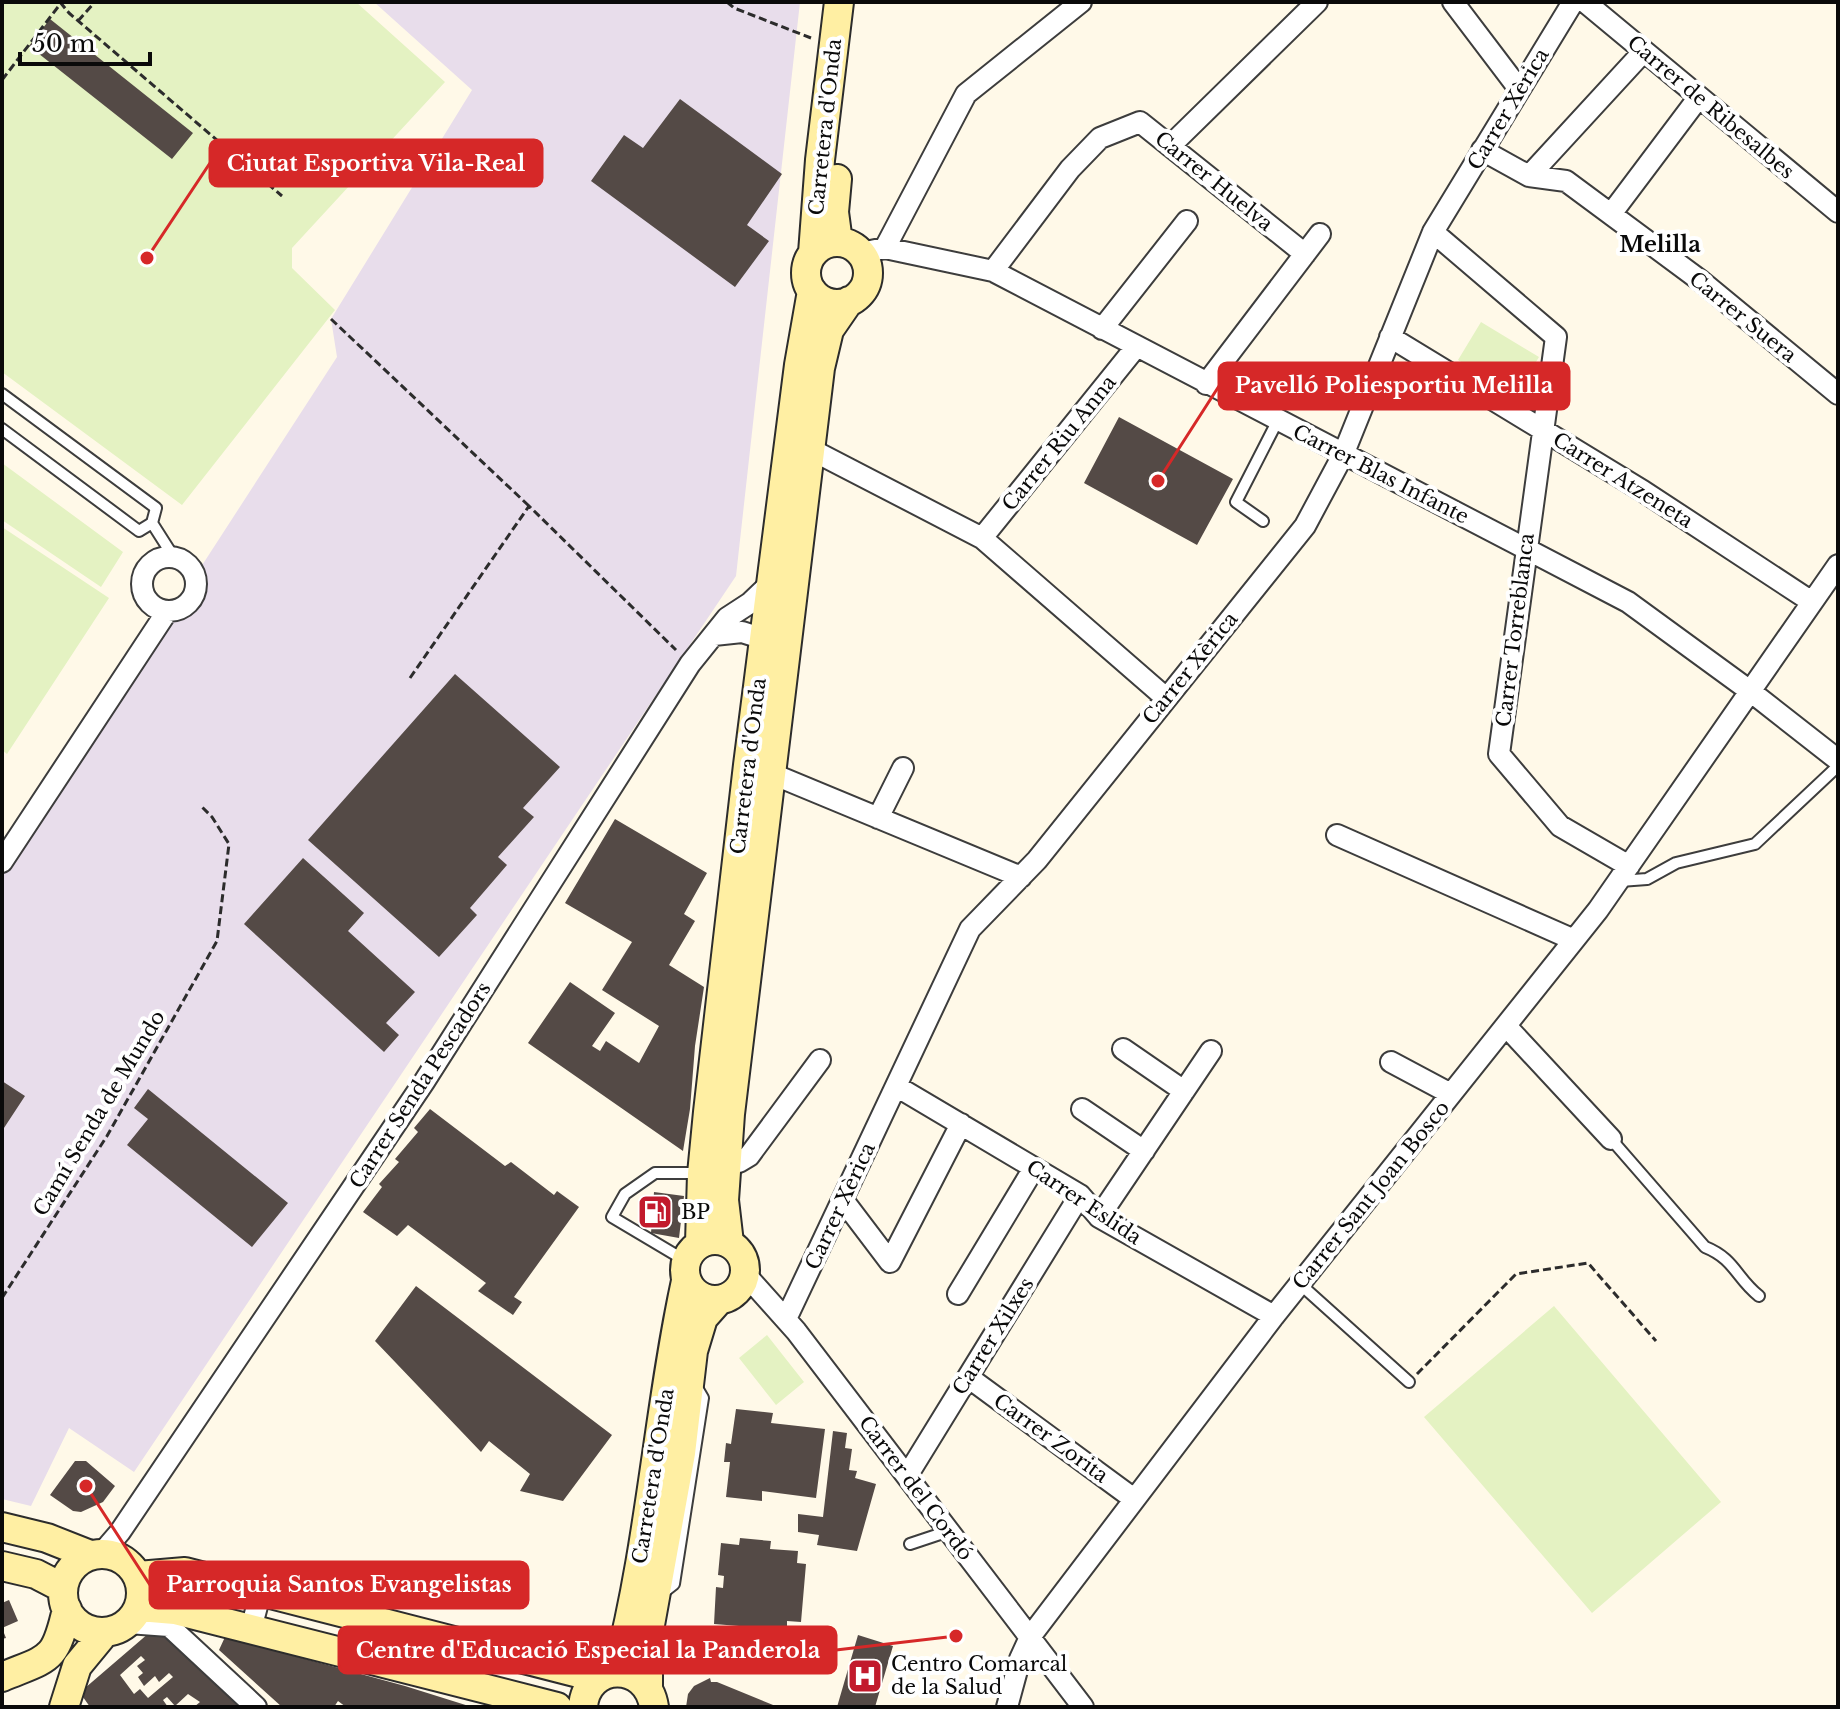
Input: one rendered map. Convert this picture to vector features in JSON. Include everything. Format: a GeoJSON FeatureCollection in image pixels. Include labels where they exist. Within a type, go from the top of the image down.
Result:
{"type":"FeatureCollection","features":[{"type":"Feature","properties":{"kind":"main road","name":"Carretera d'Onda"},"geometry":{"type":"LineString","coordinates":[[839,2],[814,222],[849,249]]}},
{"type":"Feature","properties":{"kind":"main road","name":"Carretera d'Onda"},"geometry":{"type":"LineString","coordinates":[[849,249],[834,212],[855,2]]}},
{"type":"Feature","properties":{"kind":"main road"},"geometry":{"type":"LineString","coordinates":[[849,249],[868,271],[867,280],[857,296],[849,301],[829,303],[812,291],[806,279],[806,270],[849,249]]}},
{"type":"Feature","properties":{"kind":"main road","name":"Carretera d'Onda"},"geometry":{"type":"LineString","coordinates":[[729,1243],[724,1200],[714,1168],[764,639],[799,365],[812,291]]}},
{"type":"Feature","properties":{"kind":"main road","name":"Carretera d'Onda"},"geometry":{"type":"LineString","coordinates":[[583,1707],[588,1688],[608,1675],[630,1617],[659,1450],[671,1348],[714,1168],[770,773],[820,368],[829,330],[849,301]]}},
{"type":"Feature","properties":{"kind":"main road"},"geometry":{"type":"LineString","coordinates":[[719,1240],[729,1243],[741,1256],[745,1274],[737,1291],[719,1300],[699,1296],[691,1262],[719,1240]]}},
{"type":"Feature","properties":{"kind":"main road","name":"Carretera d'Onda"},"geometry":{"type":"LineString","coordinates":[[651,1696],[648,1636],[681,1453],[693,1351],[703,1318],[719,1300]]}},
{"type":"Feature","properties":{"kind":"main road"},"geometry":{"type":"LineString","coordinates":[[2,1527],[608,1675],[634,1675],[651,1696]]}},
{"type":"Feature","properties":{"kind":"main road"},"geometry":{"type":"LineString","coordinates":[[2,1677],[51,1655],[92,1618],[141,1597],[114,1555]]}},
{"type":"Feature","properties":{"kind":"main road"},"geometry":{"type":"LineString","coordinates":[[64,1707],[92,1618],[72,1568],[114,1555]]}},
{"type":"Feature","properties":{"kind":"main road"},"geometry":{"type":"LineString","coordinates":[[2,1566],[36,1574],[92,1618],[175,1610],[543,1705]]}},
{"type":"Feature","properties":{"kind":"street"},"geometry":{"type":"LineString","coordinates":[[849,249],[966,94],[1081,2]]}},
{"type":"Feature","properties":{"kind":"street"},"geometry":{"type":"LineString","coordinates":[[1170,146],[1317,2]]}},
{"type":"Feature","properties":{"kind":"street"},"geometry":{"type":"LineString","coordinates":[[1453,2],[1519,89]]}},
{"type":"Feature","properties":{"kind":"street","name":"Carrer Xèrica"},"geometry":{"type":"LineString","coordinates":[[786,1319],[970,929],[1037,860],[1305,526],[1343,455],[1433,232],[1573,2]]}},
{"type":"Feature","properties":{"kind":"street","name":"Carrer de Ribesalbes"},"geometry":{"type":"LineString","coordinates":[[1585,2],[1838,212]]}},
{"type":"Feature","properties":{"kind":"street"},"geometry":{"type":"LineString","coordinates":[[1529,176],[1644,51]]}},
{"type":"Feature","properties":{"kind":"street"},"geometry":{"type":"LineString","coordinates":[[1611,214],[1699,97]]}},
{"type":"Feature","properties":{"kind":"street","name":"Carrer Huelva"},"geometry":{"type":"LineString","coordinates":[[993,271],[1070,169],[1100,138],[1140,122],[1305,254]]}},
{"type":"Feature","properties":{"kind":"street","name":"Carrer Suera"},"geometry":{"type":"LineString","coordinates":[[1482,150],[1529,176],[1566,181],[1701,281],[1838,394]]}},
{"type":"Feature","properties":{"kind":"street"},"geometry":{"type":"LineString","coordinates":[[1102,329],[1187,221]]}},
{"type":"Feature","properties":{"kind":"street","name":"Carrer Torreblanca"},"geometry":{"type":"LineString","coordinates":[[1433,232],[1556,337],[1499,754],[1560,826],[1624,874]]}},
{"type":"Feature","properties":{"kind":"street"},"geometry":{"type":"LineString","coordinates":[[1206,384],[1320,234]]}},
{"type":"Feature","properties":{"kind":"street","name":"Carrer Blas Infante"},"geometry":{"type":"LineString","coordinates":[[849,249],[993,271],[1628,602],[1838,760]]}},
{"type":"Feature","properties":{"kind":"street","name":"Carrer Atzeneta"},"geometry":{"type":"LineString","coordinates":[[1390,337],[1643,491],[1812,602]]}},
{"type":"Feature","properties":{"kind":"street","name":"Carrer Riu Anna"},"geometry":{"type":"LineString","coordinates":[[982,538],[1136,347]]}},
{"type":"Feature","properties":{"kind":"street"},"geometry":{"type":"LineString","coordinates":[[810,449],[982,538],[1166,698]]}},
{"type":"Feature","properties":{"kind":"street"},"geometry":{"type":"LineString","coordinates":[[2,862],[166,613],[187,607],[198,588],[192,567],[173,556],[152,562],[141,581],[147,602],[166,613]]}},
{"type":"Feature","properties":{"kind":"street","name":"Carrer Sant Joan Bosco"},"geometry":{"type":"LineString","coordinates":[[1007,1707],[1020,1659],[1030,1637],[1274,1316],[1624,874],[1838,565]]}},
{"type":"Feature","properties":{"kind":"street","name":"Carrer Senda Pescadors"},"geometry":{"type":"LineString","coordinates":[[114,1555],[424,1082],[690,664],[727,618],[750,603],[771,583]]}},
{"type":"Feature","properties":{"kind":"street"},"geometry":{"type":"LineString","coordinates":[[714,635],[742,632],[764,639]]}},
{"type":"Feature","properties":{"kind":"street"},"geometry":{"type":"LineString","coordinates":[[878,818],[903,768]]}},
{"type":"Feature","properties":{"kind":"street"},"geometry":{"type":"LineString","coordinates":[[770,773],[1021,877]]}},
{"type":"Feature","properties":{"kind":"street"},"geometry":{"type":"LineString","coordinates":[[1337,835],[1574,940]]}},
{"type":"Feature","properties":{"kind":"street"},"geometry":{"type":"LineString","coordinates":[[1506,1026],[1611,1139]]}},
{"type":"Feature","properties":{"kind":"street"},"geometry":{"type":"LineString","coordinates":[[1123,1049],[1184,1091]]}},
{"type":"Feature","properties":{"kind":"street"},"geometry":{"type":"LineString","coordinates":[[1099,1217],[1211,1051]]}},
{"type":"Feature","properties":{"kind":"street"},"geometry":{"type":"LineString","coordinates":[[714,1168],[739,1162],[749,1156],[820,1060]]}},
{"type":"Feature","properties":{"kind":"street"},"geometry":{"type":"LineString","coordinates":[[1391,1062],[1451,1094]]}},
{"type":"Feature","properties":{"kind":"street","name":"Carrer Eslida"},"geometry":{"type":"LineString","coordinates":[[896,1086],[1080,1195],[1099,1217],[1274,1316]]}},
{"type":"Feature","properties":{"kind":"street"},"geometry":{"type":"LineString","coordinates":[[1082,1109],[1144,1151]]}},
{"type":"Feature","properties":{"kind":"street"},"geometry":{"type":"LineString","coordinates":[[843,1200],[890,1262],[961,1124]]}},
{"type":"Feature","properties":{"kind":"street"},"geometry":{"type":"LineString","coordinates":[[958,1294],[1034,1168]]}},
{"type":"Feature","properties":{"kind":"street","name":"Carrer Xilxes"},"geometry":{"type":"LineString","coordinates":[[907,1476],[1080,1195]]}},
{"type":"Feature","properties":{"kind":"street","name":"Carrer del Cordó"},"geometry":{"type":"LineString","coordinates":[[745,1274],[786,1319],[1083,1707]]}},
{"type":"Feature","properties":{"kind":"street","name":"Carrer Zorita"},"geometry":{"type":"LineString","coordinates":[[968,1377],[1134,1499]]}},
{"type":"Feature","properties":{"kind":"street"},"geometry":{"type":"LineString","coordinates":[[251,1629],[261,1591]]}},
{"type":"Feature","properties":{"kind":"street"},"geometry":{"type":"LineString","coordinates":[[92,1618],[169,1626],[256,1707]]}},
{"type":"Feature","properties":{"kind":"lane"},"geometry":{"type":"LineString","coordinates":[[2,394],[156,508],[152,523],[139,531],[2,429]]}},
{"type":"Feature","properties":{"kind":"lane"},"geometry":{"type":"LineString","coordinates":[[1263,521],[1236,502],[1278,420]]}},
{"type":"Feature","properties":{"kind":"lane"},"geometry":{"type":"LineString","coordinates":[[152,523],[173,556]]}},
{"type":"Feature","properties":{"kind":"lane"},"geometry":{"type":"LineString","coordinates":[[1624,874],[1647,879],[1676,863],[1755,844],[1838,766]]}},
{"type":"Feature","properties":{"kind":"lane"},"geometry":{"type":"LineString","coordinates":[[1611,1139],[1705,1247],[1722,1254],[1759,1296]]}},
{"type":"Feature","properties":{"kind":"lane"},"geometry":{"type":"LineString","coordinates":[[691,1262],[612,1217],[625,1194],[655,1173],[714,1168]]}},
{"type":"Feature","properties":{"kind":"lane"},"geometry":{"type":"LineString","coordinates":[[1300,1284],[1409,1382]]}},
{"type":"Feature","properties":{"kind":"lane"},"geometry":{"type":"LineString","coordinates":[[910,1544],[949,1531]]}},
{"type":"Feature","properties":{"kind":"path"},"geometry":{"type":"LineString","coordinates":[[78,21],[95,2]]}},
{"type":"Feature","properties":{"kind":"path"},"geometry":{"type":"LineString","coordinates":[[727,2],[734,8],[833,46]]}},
{"type":"Feature","properties":{"kind":"path"},"geometry":{"type":"LineString","coordinates":[[2,80],[61,3],[282,196]]}},
{"type":"Feature","properties":{"kind":"path"},"geometry":{"type":"LineString","coordinates":[[331,319],[690,664]]}},
{"type":"Feature","properties":{"kind":"path"},"geometry":{"type":"LineString","coordinates":[[410,678],[529,506]]}},
{"type":"Feature","properties":{"kind":"path","name":"Camí Senda de Mundo"},"geometry":{"type":"LineString","coordinates":[[2,1298],[107,1136],[217,941],[229,844],[202,807]]}},
{"type":"Feature","properties":{"kind":"path"},"geometry":{"type":"LineString","coordinates":[[1409,1382],[1516,1274],[1588,1263],[1656,1341]]}},
{"type":"Feature","properties":{"kind":"shaded area"},"geometry":{"type":"Polygon","coordinates":[[[374,2],[800,2],[736,576],[134,1472],[69,1428],[31,1506],[2,1499],[2,874],[337,357],[331,319],[472,90],[374,2]]]}},
{"type":"Feature","properties":{"kind":"green space"},"geometry":{"type":"Polygon","coordinates":[[[2,2],[356,2],[445,82],[292,248],[292,268],[335,310],[182,505],[2,372],[2,2]]]}},
{"type":"Feature","properties":{"kind":"green space"},"geometry":{"type":"Polygon","coordinates":[[[1481,322],[1539,357],[1516,395],[1458,360],[1481,322]]]}},
{"type":"Feature","properties":{"kind":"green space"},"geometry":{"type":"Polygon","coordinates":[[[2,463],[123,552],[101,587],[2,520],[2,463]]]}},
{"type":"Feature","properties":{"kind":"green space"},"geometry":{"type":"Polygon","coordinates":[[[2,527],[109,598],[7,754],[2,750],[2,527]]]}},
{"type":"Feature","properties":{"kind":"green space"},"geometry":{"type":"Polygon","coordinates":[[[1554,1306],[1721,1502],[1592,1613],[1424,1417],[1554,1306]]]}},
{"type":"Feature","properties":{"kind":"green space"},"geometry":{"type":"Polygon","coordinates":[[[767,1335],[804,1382],[776,1405],[739,1358],[767,1335]]]}},
{"type":"Feature","properties":{"kind":"building"},"geometry":{"type":"Polygon","coordinates":[[[50,19],[193,133],[172,159],[29,46],[50,19]]]}},
{"type":"Feature","properties":{"kind":"building"},"geometry":{"type":"Polygon","coordinates":[[[680,99],[782,174],[747,225],[769,241],[735,287],[591,181],[624,135],[643,148],[680,99]]]}},
{"type":"Feature","properties":{"kind":"building"},"geometry":{"type":"Polygon","coordinates":[[[1119,417],[1233,479],[1197,545],[1084,483],[1119,417]]]}},
{"type":"Feature","properties":{"kind":"building"},"geometry":{"type":"Polygon","coordinates":[[[455,674],[560,767],[523,808],[534,817],[498,857],[507,865],[470,908],[477,915],[439,957],[308,840],[455,674]]]}},
{"type":"Feature","properties":{"kind":"building"},"geometry":{"type":"Polygon","coordinates":[[[615,819],[707,873],[684,914],[695,921],[669,965],[704,987],[683,1151],[528,1043],[570,982],[615,1013],[592,1046],[600,1051],[606,1041],[639,1063],[659,1026],[602,990],[632,942],[565,903],[615,819]]]}},
{"type":"Feature","properties":{"kind":"building"},"geometry":{"type":"Polygon","coordinates":[[[303,858],[364,913],[348,931],[415,992],[386,1023],[399,1035],[384,1052],[244,924],[303,858]]]}},
{"type":"Feature","properties":{"kind":"building"},"geometry":{"type":"Polygon","coordinates":[[[2,1081],[25,1096],[2,1131],[2,1081]]]}},
{"type":"Feature","properties":{"kind":"building"},"geometry":{"type":"Polygon","coordinates":[[[148,1089],[288,1203],[252,1247],[127,1145],[148,1119],[134,1108],[148,1089]]]}},
{"type":"Feature","properties":{"kind":"building"},"geometry":{"type":"Polygon","coordinates":[[[430,1109],[505,1166],[511,1162],[554,1195],[557,1191],[579,1207],[514,1297],[522,1302],[513,1315],[478,1291],[486,1283],[408,1225],[397,1236],[363,1212],[382,1187],[379,1184],[399,1162],[395,1159],[418,1132],[414,1128],[430,1109]]]}},
{"type":"Feature","properties":{"kind":"building"},"geometry":{"type":"Polygon","coordinates":[[[654,1192],[684,1196],[679,1238],[651,1233],[654,1192]]]}},
{"type":"Feature","properties":{"kind":"building"},"geometry":{"type":"Polygon","coordinates":[[[416,1286],[612,1435],[563,1501],[520,1491],[530,1474],[489,1441],[481,1452],[375,1341],[416,1286]]]}},
{"type":"Feature","properties":{"kind":"building"},"geometry":{"type":"Polygon","coordinates":[[[736,1409],[773,1413],[771,1423],[825,1429],[816,1498],[762,1491],[762,1501],[726,1497],[730,1462],[724,1462],[726,1443],[731,1444],[736,1409]]]}},
{"type":"Feature","properties":{"kind":"building"},"geometry":{"type":"Polygon","coordinates":[[[833,1431],[847,1433],[845,1448],[852,1449],[849,1470],[857,1471],[855,1478],[876,1484],[857,1551],[817,1545],[819,1535],[798,1532],[798,1514],[823,1517],[833,1431]]]}},
{"type":"Feature","properties":{"kind":"building"},"geometry":{"type":"Polygon","coordinates":[[[75,1461],[86,1461],[115,1486],[103,1502],[81,1512],[73,1511],[50,1495],[75,1461]]]}},
{"type":"Feature","properties":{"kind":"building"},"geometry":{"type":"Polygon","coordinates":[[[740,1538],[771,1541],[770,1549],[798,1551],[797,1563],[806,1564],[801,1622],[787,1621],[787,1630],[714,1624],[716,1587],[723,1588],[724,1576],[718,1575],[721,1543],[739,1545],[740,1538]]]}},
{"type":"Feature","properties":{"kind":"building"},"geometry":{"type":"Polygon","coordinates":[[[9,1600],[18,1621],[2,1628],[2,1603],[9,1600]]]}},
{"type":"Feature","properties":{"kind":"building"},"geometry":{"type":"Polygon","coordinates":[[[160,1631],[242,1707],[194,1707],[200,1702],[188,1694],[175,1706],[167,1697],[163,1700],[168,1707],[90,1707],[83,1697],[85,1688],[149,1633],[160,1631]],[[141,1656],[120,1675],[134,1694],[140,1689],[148,1698],[173,1677],[169,1673],[159,1682],[155,1676],[144,1686],[138,1677],[143,1673],[137,1666],[145,1660],[141,1656]]]}},
{"type":"Feature","properties":{"kind":"building","name":"Centro Comarcal de la Salud"},"geometry":{"type":"Polygon","coordinates":[[[858,1635],[893,1646],[875,1707],[837,1707],[858,1635]]]}},
{"type":"Feature","properties":{"kind":"building"},"geometry":{"type":"Polygon","coordinates":[[[225,1637],[472,1707],[346,1707],[338,1701],[334,1707],[282,1707],[219,1650],[225,1637]]]}},
{"type":"Feature","properties":{"kind":"building"},"geometry":{"type":"Polygon","coordinates":[[[710,1678],[711,1682],[778,1707],[686,1707],[688,1694],[694,1686],[710,1678]]]}},
{"type":"Feature","properties":{"kind":"place","name":"Ciutat Esportiva Vila-Real"},"geometry":{"type":"Point","coordinates":[147,258]}},
{"type":"Feature","properties":{"kind":"place","name":"Pavelló Poliesportiu Melilla"},"geometry":{"type":"Point","coordinates":[1158,481]}},
{"type":"Feature","properties":{"kind":"place","name":"BP"},"geometry":{"type":"Point","coordinates":[655,1212]}},
{"type":"Feature","properties":{"kind":"place","name":"Parroquia Santos Evangelistas"},"geometry":{"type":"Point","coordinates":[86,1486]}},
{"type":"Feature","properties":{"kind":"place","name":"Centre d'Educació Especial la Panderola"},"geometry":{"type":"Point","coordinates":[956,1636]}},
{"type":"Feature","properties":{"kind":"place","name":"Centro Comarcal de la Salud"},"geometry":{"type":"Point","coordinates":[865,1676]}},
{"type":"Feature","properties":{"kind":"district","name":"Melilla"},"geometry":{"type":"Point","coordinates":[1660,244]}}]}
